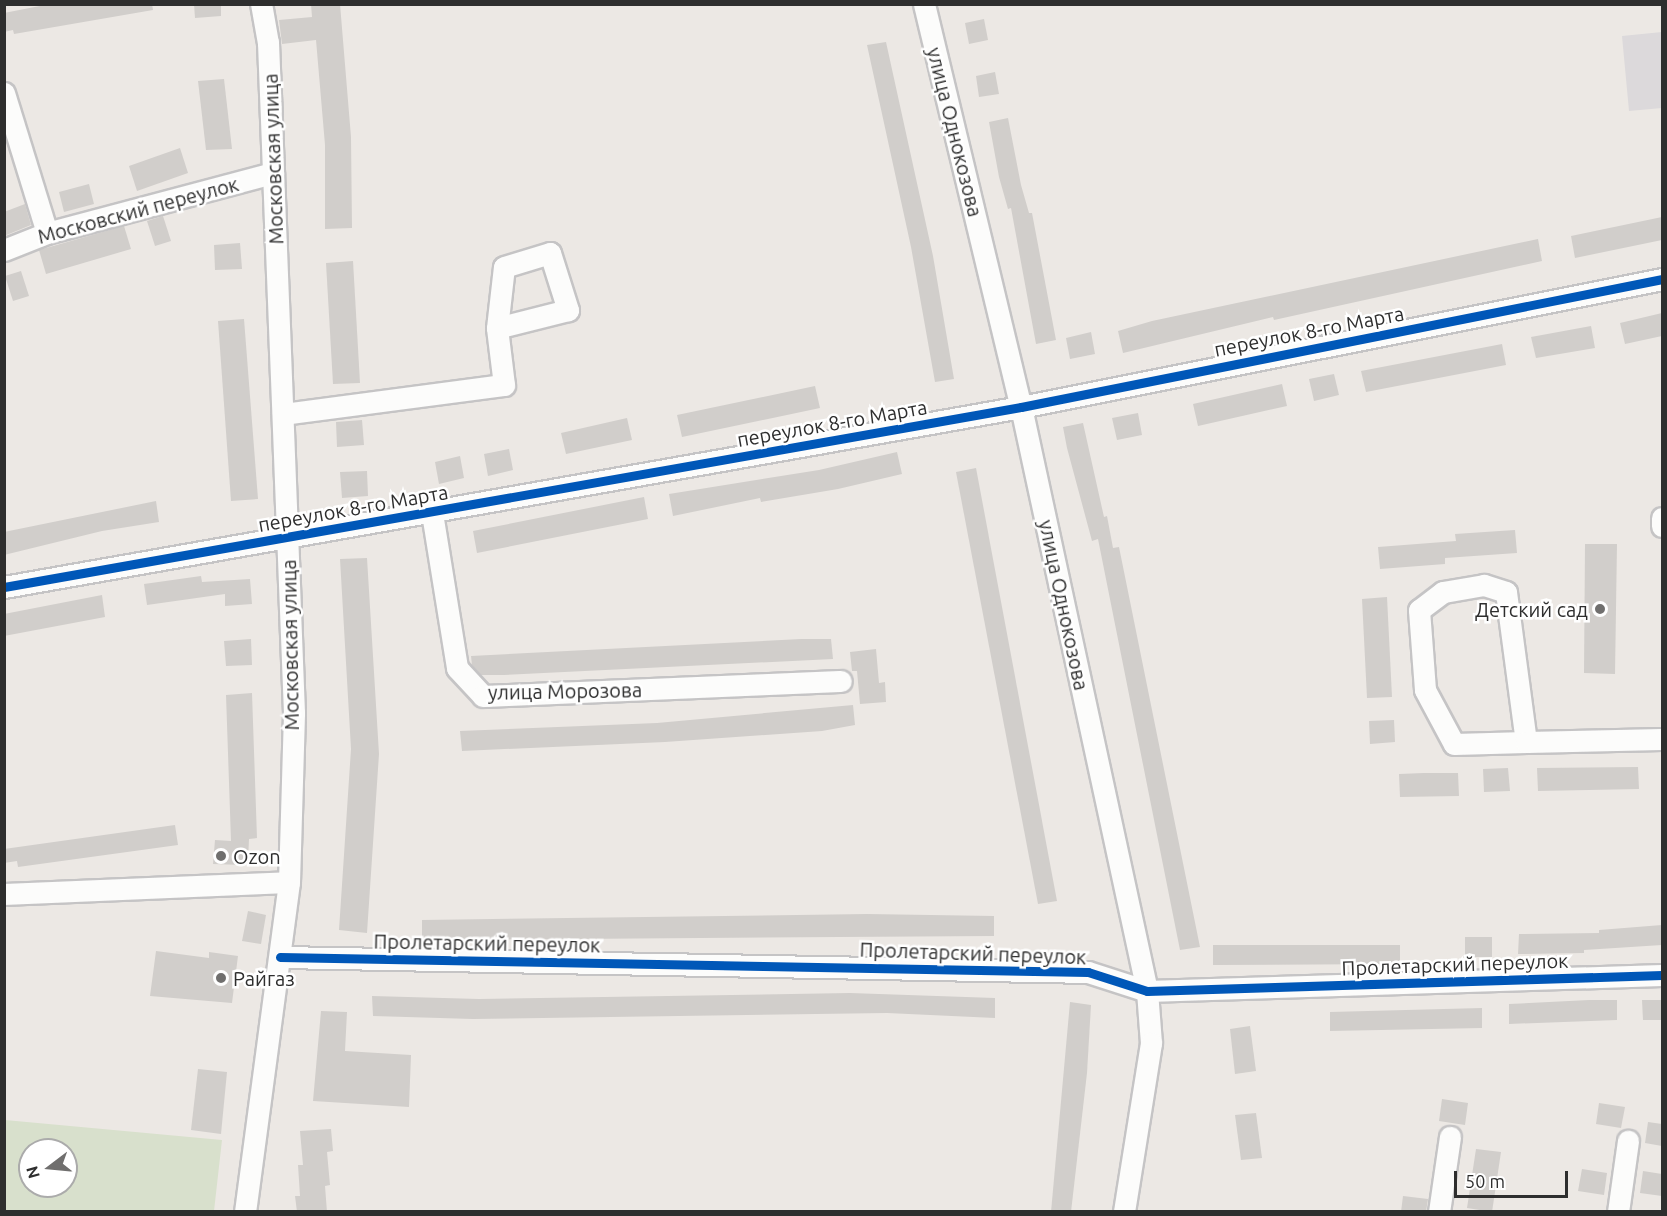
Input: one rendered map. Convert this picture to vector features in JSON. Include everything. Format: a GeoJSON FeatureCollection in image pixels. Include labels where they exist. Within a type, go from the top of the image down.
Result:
{"type":"FeatureCollection","features":[{"type":"Feature","properties":{"kind":"street","name":"Московская улица"},"geometry":{"type":"LineString","coordinates":[[245,1212],[289,882],[294,713],[268,44],[261,4]]}},
{"type":"Feature","properties":{"kind":"street","name":"улица Однокозова"},"geometry":{"type":"LineString","coordinates":[[924,4],[1022,407],[1147,991],[1151,1043],[1124,1212]]}},
{"type":"Feature","properties":{"kind":"street"},"geometry":{"type":"LineString","coordinates":[[4,93],[46,233]]}},
{"type":"Feature","properties":{"kind":"street","name":"Московский переулок"},"geometry":{"type":"LineString","coordinates":[[4,250],[46,233],[273,173]]}},
{"type":"Feature","properties":{"kind":"street","name":"переулок 8-го Марта"},"geometry":{"type":"LineString","coordinates":[[4,587],[288,539],[1022,407],[1662,279]]}},
{"type":"Feature","properties":{"kind":"street"},"geometry":{"type":"LineString","coordinates":[[283,414],[504,385],[497,328]]}},
{"type":"Feature","properties":{"kind":"street","name":"улица Морозова"},"geometry":{"type":"LineString","coordinates":[[432,513],[457,668],[483,696],[841,681]]}},
{"type":"Feature","properties":{"kind":"street"},"geometry":{"type":"LineString","coordinates":[[1662,518],[1662,526]]}},
{"type":"Feature","properties":{"kind":"street"},"geometry":{"type":"LineString","coordinates":[[1526,742],[1506,592],[1484,585],[1443,592],[1419,610],[1425,690],[1454,744],[1662,740]]}},
{"type":"Feature","properties":{"kind":"street"},"geometry":{"type":"LineString","coordinates":[[4,894],[289,882]]}},
{"type":"Feature","properties":{"kind":"street","name":"Пролетарский переулок"},"geometry":{"type":"LineString","coordinates":[[280,957],[1088,972],[1147,991],[1662,975]]}},
{"type":"Feature","properties":{"kind":"street"},"geometry":{"type":"LineString","coordinates":[[1439,1212],[1450,1137]]}},
{"type":"Feature","properties":{"kind":"street"},"geometry":{"type":"LineString","coordinates":[[1618,1212],[1628,1141]]}},
{"type":"Feature","properties":{"kind":"shaded area"},"geometry":{"type":"Polygon","coordinates":[[[1662,32],[1662,108],[1629,111],[1622,36],[1662,32]]]}},
{"type":"Feature","properties":{"kind":"green space"},"geometry":{"type":"Polygon","coordinates":[[[5,1120],[222,1140],[214,1211],[5,1211],[5,1120]]]}},
{"type":"Feature","properties":{"kind":"building"},"geometry":{"type":"Polygon","coordinates":[[[50,4],[152,4],[153,10],[14,34],[13,30],[4,32],[4,13],[50,4]]]}},
{"type":"Feature","properties":{"kind":"building"},"geometry":{"type":"Polygon","coordinates":[[[194,4],[221,4],[221,16],[195,18],[194,4]]]}},
{"type":"Feature","properties":{"kind":"building"},"geometry":{"type":"Polygon","coordinates":[[[311,4],[340,4],[351,137],[352,228],[325,229],[325,145],[316,40],[282,44],[279,20],[312,17],[311,4]]]}},
{"type":"Feature","properties":{"kind":"building"},"geometry":{"type":"Polygon","coordinates":[[[984,19],[988,40],[969,44],[965,23],[984,19]]]}},
{"type":"Feature","properties":{"kind":"building"},"geometry":{"type":"Polygon","coordinates":[[[886,42],[933,256],[954,379],[935,382],[911,247],[867,45],[886,42]]]}},
{"type":"Feature","properties":{"kind":"building"},"geometry":{"type":"Polygon","coordinates":[[[995,72],[999,94],[979,97],[976,76],[995,72]]]}},
{"type":"Feature","properties":{"kind":"building"},"geometry":{"type":"Polygon","coordinates":[[[224,79],[232,149],[206,150],[198,81],[224,79]]]}},
{"type":"Feature","properties":{"kind":"building"},"geometry":{"type":"Polygon","coordinates":[[[1008,118],[1021,185],[1029,213],[1032,213],[1056,340],[1036,344],[1011,208],[1008,209],[999,177],[989,122],[1008,118]]]}},
{"type":"Feature","properties":{"kind":"building"},"geometry":{"type":"Polygon","coordinates":[[[180,148],[188,173],[137,191],[129,166],[180,148]]]}},
{"type":"Feature","properties":{"kind":"building"},"geometry":{"type":"Polygon","coordinates":[[[89,184],[94,204],[64,212],[59,192],[89,184]]]}},
{"type":"Feature","properties":{"kind":"building"},"geometry":{"type":"Polygon","coordinates":[[[25,204],[31,225],[4,236],[4,212],[25,204]]]}},
{"type":"Feature","properties":{"kind":"building"},"geometry":{"type":"Polygon","coordinates":[[[163,216],[171,241],[155,246],[147,221],[163,216]]]}},
{"type":"Feature","properties":{"kind":"building"},"geometry":{"type":"Polygon","coordinates":[[[1662,217],[1662,240],[1575,258],[1571,236],[1662,217]]]}},
{"type":"Feature","properties":{"kind":"building"},"geometry":{"type":"Polygon","coordinates":[[[124,226],[131,249],[46,274],[39,250],[124,226]]]}},
{"type":"Feature","properties":{"kind":"building"},"geometry":{"type":"Polygon","coordinates":[[[1538,239],[1542,261],[1274,320],[1273,317],[1123,353],[1118,331],[1152,321],[1538,239]]]}},
{"type":"Feature","properties":{"kind":"building"},"geometry":{"type":"Polygon","coordinates":[[[240,243],[242,269],[215,270],[214,245],[240,243]]]}},
{"type":"Feature","properties":{"kind":"building"},"geometry":{"type":"Polygon","coordinates":[[[353,261],[360,383],[333,384],[326,263],[353,261]]]}},
{"type":"Feature","properties":{"kind":"building"},"geometry":{"type":"Polygon","coordinates":[[[21,271],[29,296],[13,301],[5,276],[21,271]]]}},
{"type":"Feature","properties":{"kind":"building"},"geometry":{"type":"Polygon","coordinates":[[[1662,313],[1662,336],[1625,344],[1620,323],[1662,313]]]}},
{"type":"Feature","properties":{"kind":"building"},"geometry":{"type":"Polygon","coordinates":[[[244,319],[258,499],[231,501],[218,321],[244,319]]]}},
{"type":"Feature","properties":{"kind":"building"},"geometry":{"type":"Polygon","coordinates":[[[1591,326],[1595,348],[1536,358],[1531,337],[1591,326]]]}},
{"type":"Feature","properties":{"kind":"building"},"geometry":{"type":"Polygon","coordinates":[[[1091,332],[1095,354],[1070,359],[1066,338],[1091,332]]]}},
{"type":"Feature","properties":{"kind":"building"},"geometry":{"type":"Polygon","coordinates":[[[1502,344],[1506,365],[1366,392],[1361,371],[1502,344]]]}},
{"type":"Feature","properties":{"kind":"building"},"geometry":{"type":"Polygon","coordinates":[[[1334,374],[1339,395],[1314,401],[1309,379],[1334,374]]]}},
{"type":"Feature","properties":{"kind":"building"},"geometry":{"type":"Polygon","coordinates":[[[1282,384],[1287,406],[1198,426],[1193,404],[1282,384]]]}},
{"type":"Feature","properties":{"kind":"building"},"geometry":{"type":"Polygon","coordinates":[[[815,386],[820,408],[682,437],[677,415],[815,386]]]}},
{"type":"Feature","properties":{"kind":"building"},"geometry":{"type":"Polygon","coordinates":[[[1138,413],[1142,435],[1117,440],[1112,418],[1138,413]]]}},
{"type":"Feature","properties":{"kind":"building"},"geometry":{"type":"Polygon","coordinates":[[[627,418],[632,440],[566,454],[561,433],[627,418]]]}},
{"type":"Feature","properties":{"kind":"building"},"geometry":{"type":"Polygon","coordinates":[[[362,420],[364,445],[337,447],[336,422],[362,420]]]}},
{"type":"Feature","properties":{"kind":"building"},"geometry":{"type":"Polygon","coordinates":[[[1083,423],[1113,548],[1119,547],[1200,947],[1180,950],[1098,539],[1092,541],[1067,448],[1063,427],[1083,423]]]}},
{"type":"Feature","properties":{"kind":"building"},"geometry":{"type":"Polygon","coordinates":[[[509,449],[513,470],[488,476],[484,454],[509,449]]]}},
{"type":"Feature","properties":{"kind":"building"},"geometry":{"type":"Polygon","coordinates":[[[897,452],[902,474],[838,489],[761,502],[760,498],[673,516],[669,494],[819,470],[897,452]]]}},
{"type":"Feature","properties":{"kind":"building"},"geometry":{"type":"Polygon","coordinates":[[[460,456],[464,478],[439,484],[435,462],[460,456]]]}},
{"type":"Feature","properties":{"kind":"building"},"geometry":{"type":"Polygon","coordinates":[[[976,468],[1057,901],[1038,904],[956,472],[976,468]]]}},
{"type":"Feature","properties":{"kind":"building"},"geometry":{"type":"Polygon","coordinates":[[[367,471],[368,496],[342,498],[340,472],[367,471]]]}},
{"type":"Feature","properties":{"kind":"building"},"geometry":{"type":"Polygon","coordinates":[[[644,497],[648,519],[477,553],[473,531],[644,497]]]}},
{"type":"Feature","properties":{"kind":"building"},"geometry":{"type":"Polygon","coordinates":[[[156,501],[159,522],[102,531],[4,555],[4,532],[156,501]]]}},
{"type":"Feature","properties":{"kind":"building"},"geometry":{"type":"Polygon","coordinates":[[[1515,530],[1517,553],[1445,558],[1445,564],[1380,569],[1378,547],[1456,541],[1455,534],[1515,530]]]}},
{"type":"Feature","properties":{"kind":"building","name":"Детский сад"},"geometry":{"type":"Polygon","coordinates":[[[1585,544],[1617,544],[1615,674],[1584,673],[1585,544]]]}},
{"type":"Feature","properties":{"kind":"building"},"geometry":{"type":"Polygon","coordinates":[[[367,558],[379,754],[367,933],[339,930],[351,749],[340,559],[367,558]]]}},
{"type":"Feature","properties":{"kind":"building"},"geometry":{"type":"Polygon","coordinates":[[[201,576],[202,582],[250,579],[252,604],[225,606],[225,594],[147,605],[144,584],[201,576]]]}},
{"type":"Feature","properties":{"kind":"building"},"geometry":{"type":"Polygon","coordinates":[[[102,595],[105,617],[4,636],[4,614],[102,595]]]}},
{"type":"Feature","properties":{"kind":"building"},"geometry":{"type":"Polygon","coordinates":[[[1387,597],[1392,697],[1367,698],[1362,599],[1387,597]]]}},
{"type":"Feature","properties":{"kind":"building"},"geometry":{"type":"Polygon","coordinates":[[[251,639],[252,665],[226,666],[224,641],[251,639]]]}},
{"type":"Feature","properties":{"kind":"building"},"geometry":{"type":"Polygon","coordinates":[[[831,639],[833,659],[481,675],[472,665],[471,656],[831,639]]]}},
{"type":"Feature","properties":{"kind":"building"},"geometry":{"type":"Polygon","coordinates":[[[876,649],[879,683],[885,682],[886,702],[860,704],[857,671],[852,671],[850,652],[876,649]]]}},
{"type":"Feature","properties":{"kind":"building"},"geometry":{"type":"Polygon","coordinates":[[[252,693],[257,838],[249,839],[248,861],[243,865],[213,864],[215,840],[231,841],[226,695],[252,693]]]}},
{"type":"Feature","properties":{"kind":"building"},"geometry":{"type":"Polygon","coordinates":[[[853,705],[855,725],[822,731],[665,742],[462,751],[460,731],[657,723],[853,705]]]}},
{"type":"Feature","properties":{"kind":"building"},"geometry":{"type":"Polygon","coordinates":[[[1394,720],[1395,742],[1370,744],[1369,721],[1394,720]]]}},
{"type":"Feature","properties":{"kind":"building"},"geometry":{"type":"Polygon","coordinates":[[[1638,767],[1639,789],[1538,791],[1537,768],[1638,767]]]}},
{"type":"Feature","properties":{"kind":"building"},"geometry":{"type":"Polygon","coordinates":[[[1508,768],[1510,791],[1484,792],[1483,769],[1508,768]]]}},
{"type":"Feature","properties":{"kind":"building"},"geometry":{"type":"Polygon","coordinates":[[[1458,773],[1459,796],[1400,797],[1399,774],[1458,773]]]}},
{"type":"Feature","properties":{"kind":"building"},"geometry":{"type":"Polygon","coordinates":[[[175,825],[178,845],[18,867],[17,861],[4,863],[4,849],[175,825]]]}},
{"type":"Feature","properties":{"kind":"building"},"geometry":{"type":"Polygon","coordinates":[[[248,911],[266,915],[261,944],[242,941],[248,911]]]}},
{"type":"Feature","properties":{"kind":"building"},"geometry":{"type":"Polygon","coordinates":[[[867,914],[994,916],[994,936],[422,940],[422,920],[867,914]]]}},
{"type":"Feature","properties":{"kind":"building"},"geometry":{"type":"Polygon","coordinates":[[[1662,925],[1662,945],[1584,950],[1584,953],[1518,954],[1519,934],[1599,933],[1599,930],[1662,925]]]}},
{"type":"Feature","properties":{"kind":"building"},"geometry":{"type":"Polygon","coordinates":[[[1465,937],[1492,937],[1492,957],[1465,957],[1465,937]]]}},
{"type":"Feature","properties":{"kind":"building"},"geometry":{"type":"Polygon","coordinates":[[[1213,945],[1400,945],[1400,964],[1213,965],[1213,945]]]}},
{"type":"Feature","properties":{"kind":"building"},"geometry":{"type":"Polygon","coordinates":[[[156,951],[209,958],[209,952],[238,956],[232,1003],[150,996],[156,951]]]}},
{"type":"Feature","properties":{"kind":"building"},"geometry":{"type":"Polygon","coordinates":[[[850,993],[995,998],[995,1018],[887,1013],[473,1019],[373,1016],[372,996],[479,999],[850,993]]]}},
{"type":"Feature","properties":{"kind":"building"},"geometry":{"type":"Polygon","coordinates":[[[1617,1000],[1617,1020],[1509,1024],[1509,1004],[1617,1000]]]}},
{"type":"Feature","properties":{"kind":"building"},"geometry":{"type":"Polygon","coordinates":[[[1642,1000],[1662,1000],[1662,1020],[1643,1020],[1642,1000]]]}},
{"type":"Feature","properties":{"kind":"building"},"geometry":{"type":"Polygon","coordinates":[[[1070,1002],[1091,1005],[1087,1073],[1071,1212],[1051,1212],[1070,1002]]]}},
{"type":"Feature","properties":{"kind":"building"},"geometry":{"type":"Polygon","coordinates":[[[1482,1008],[1482,1028],[1330,1031],[1330,1012],[1482,1008]]]}},
{"type":"Feature","properties":{"kind":"building"},"geometry":{"type":"Polygon","coordinates":[[[321,1011],[347,1012],[345,1051],[411,1055],[409,1107],[313,1101],[321,1011]]]}},
{"type":"Feature","properties":{"kind":"building"},"geometry":{"type":"Polygon","coordinates":[[[1250,1026],[1256,1071],[1235,1074],[1230,1029],[1250,1026]]]}},
{"type":"Feature","properties":{"kind":"building"},"geometry":{"type":"Polygon","coordinates":[[[198,1069],[227,1072],[221,1134],[191,1130],[198,1069]]]}},
{"type":"Feature","properties":{"kind":"building"},"geometry":{"type":"Polygon","coordinates":[[[1442,1099],[1468,1103],[1465,1125],[1439,1121],[1442,1099]]]}},
{"type":"Feature","properties":{"kind":"building"},"geometry":{"type":"Polygon","coordinates":[[[1599,1103],[1625,1107],[1621,1128],[1596,1124],[1599,1103]]]}},
{"type":"Feature","properties":{"kind":"building"},"geometry":{"type":"Polygon","coordinates":[[[1256,1113],[1262,1158],[1241,1160],[1235,1115],[1256,1113]]]}},
{"type":"Feature","properties":{"kind":"building"},"geometry":{"type":"Polygon","coordinates":[[[1648,1122],[1662,1124],[1662,1146],[1645,1143],[1648,1122]]]}},
{"type":"Feature","properties":{"kind":"building"},"geometry":{"type":"Polygon","coordinates":[[[331,1129],[333,1151],[327,1152],[330,1185],[325,1186],[327,1212],[297,1212],[295,1196],[300,1196],[298,1165],[303,1165],[300,1131],[331,1129]]]}},
{"type":"Feature","properties":{"kind":"building"},"geometry":{"type":"Polygon","coordinates":[[[1476,1149],[1501,1152],[1492,1212],[1467,1208],[1476,1149]]]}},
{"type":"Feature","properties":{"kind":"building"},"geometry":{"type":"Polygon","coordinates":[[[1582,1169],[1607,1173],[1604,1195],[1578,1191],[1582,1169]]]}},
{"type":"Feature","properties":{"kind":"building"},"geometry":{"type":"Polygon","coordinates":[[[1643,1171],[1662,1174],[1662,1196],[1640,1193],[1643,1171]]]}},
{"type":"Feature","properties":{"kind":"building"},"geometry":{"type":"Polygon","coordinates":[[[1403,1196],[1428,1199],[1426,1212],[1401,1212],[1403,1196]]]}},
{"type":"Feature","properties":{"kind":"cycle path"},"geometry":{"type":"LineString","coordinates":[[4,587],[1021,407],[1662,279]]}},
{"type":"Feature","properties":{"kind":"cycle path"},"geometry":{"type":"LineString","coordinates":[[280,957],[1088,972],[1147,991],[1662,975]]}},
{"type":"Feature","properties":{"kind":"place","name":"Детский сад"},"geometry":{"type":"Point","coordinates":[1600,609]}},
{"type":"Feature","properties":{"kind":"place","name":"Ozon"},"geometry":{"type":"Point","coordinates":[221,856]}},
{"type":"Feature","properties":{"kind":"place","name":"Райгаз"},"geometry":{"type":"Point","coordinates":[221,978]}}]}
